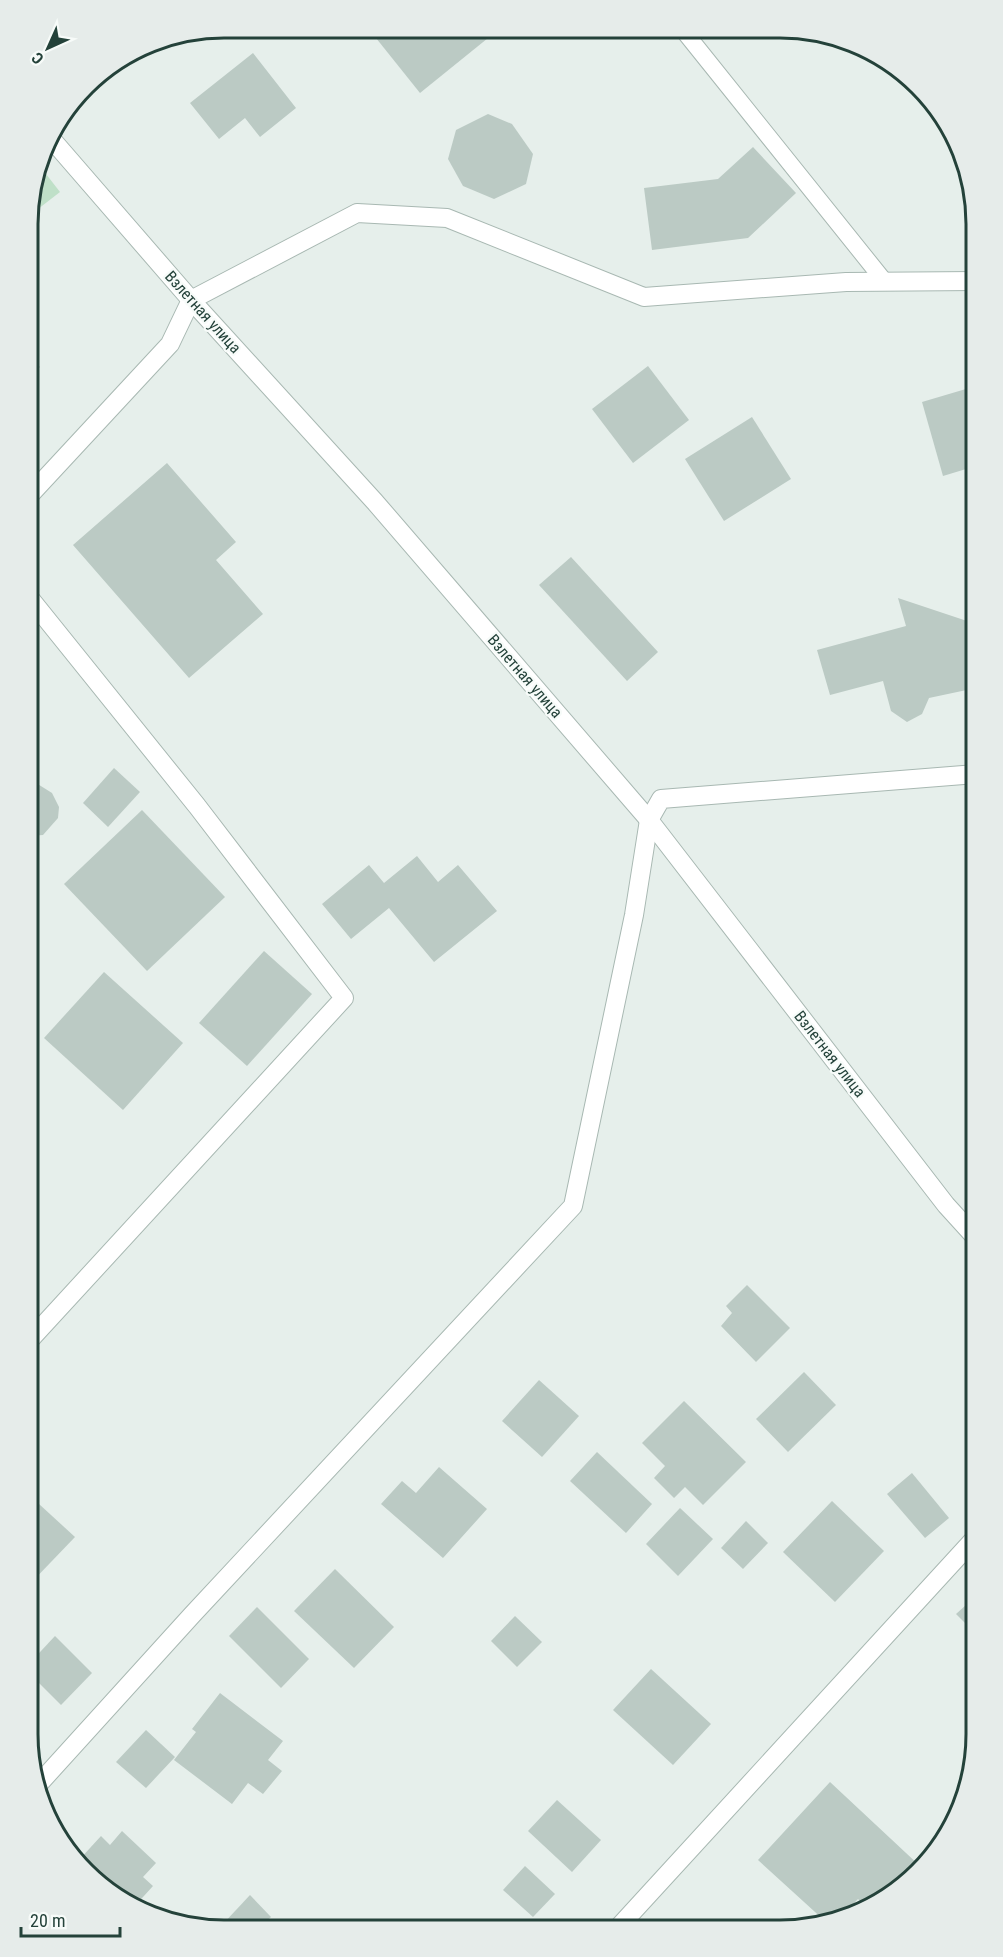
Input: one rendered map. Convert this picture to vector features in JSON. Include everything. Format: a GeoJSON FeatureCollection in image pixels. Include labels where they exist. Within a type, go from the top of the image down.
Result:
{"type":"FeatureCollection","features":[{"type":"Feature","properties":{"kind":"street","name":"Взлетная улица"},"geometry":{"type":"LineString","coordinates":[[56,144],[191,300],[375,501],[649,820],[946,1205],[965,1226]]}},
{"type":"Feature","properties":{"kind":"street"},"geometry":{"type":"LineString","coordinates":[[38,486],[170,344],[191,300],[357,213],[447,218],[644,297],[846,282],[966,281]]}},
{"type":"Feature","properties":{"kind":"street"},"geometry":{"type":"LineString","coordinates":[[38,608],[197,806],[345,998],[38,1331]]}},
{"type":"Feature","properties":{"kind":"street"},"geometry":{"type":"LineString","coordinates":[[43,1779],[192,1615],[573,1206],[634,915],[649,820],[661,799],[966,775]]}},
{"type":"Feature","properties":{"kind":"street"},"geometry":{"type":"LineString","coordinates":[[624,1920],[965,1549]]}},
{"type":"Feature","properties":{"kind":"lane"},"geometry":{"type":"LineString","coordinates":[[689,38],[885,282]]}},
{"type":"Feature","properties":{"kind":"green space"},"geometry":{"type":"Polygon","coordinates":[[[45,172],[60,192],[39,209],[45,172]]]}},
{"type":"Feature","properties":{"kind":"building"},"geometry":{"type":"Polygon","coordinates":[[[376,38],[488,38],[420,93],[376,38]]]}},
{"type":"Feature","properties":{"kind":"building"},"geometry":{"type":"Polygon","coordinates":[[[253,53],[296,108],[260,137],[245,118],[219,139],[190,103],[253,53]]]}},
{"type":"Feature","properties":{"kind":"building"},"geometry":{"type":"Polygon","coordinates":[[[488,114],[512,124],[533,154],[526,184],[494,199],[463,186],[448,159],[456,130],[488,114]]]}},
{"type":"Feature","properties":{"kind":"building"},"geometry":{"type":"Polygon","coordinates":[[[753,147],[796,193],[748,238],[652,250],[644,188],[718,179],[753,147]]]}},
{"type":"Feature","properties":{"kind":"building"},"geometry":{"type":"Polygon","coordinates":[[[648,366],[689,420],[633,463],[592,409],[648,366]]]}},
{"type":"Feature","properties":{"kind":"building"},"geometry":{"type":"Polygon","coordinates":[[[966,389],[966,469],[943,476],[922,402],[966,389]]]}},
{"type":"Feature","properties":{"kind":"building"},"geometry":{"type":"Polygon","coordinates":[[[752,417],[791,479],[724,521],[685,459],[752,417]]]}},
{"type":"Feature","properties":{"kind":"building"},"geometry":{"type":"Polygon","coordinates":[[[167,463],[236,542],[216,560],[263,614],[189,678],[73,545],[167,463]]]}},
{"type":"Feature","properties":{"kind":"building"},"geometry":{"type":"Polygon","coordinates":[[[571,557],[658,652],[627,681],[539,585],[571,557]]]}},
{"type":"Feature","properties":{"kind":"building"},"geometry":{"type":"Polygon","coordinates":[[[898,598],[966,621],[966,690],[929,698],[922,714],[907,722],[891,711],[883,681],[830,695],[817,650],[906,626],[898,598]]]}},
{"type":"Feature","properties":{"kind":"building"},"geometry":{"type":"Polygon","coordinates":[[[114,768],[140,792],[108,827],[83,803],[114,768]]]}},
{"type":"Feature","properties":{"kind":"building"},"geometry":{"type":"Polygon","coordinates":[[[38,784],[52,793],[59,807],[58,818],[43,835],[38,835],[38,784]]]}},
{"type":"Feature","properties":{"kind":"building"},"geometry":{"type":"Polygon","coordinates":[[[142,810],[225,897],[147,971],[64,884],[142,810]]]}},
{"type":"Feature","properties":{"kind":"building"},"geometry":{"type":"Polygon","coordinates":[[[417,856],[438,882],[458,865],[497,911],[434,962],[389,908],[351,939],[322,904],[369,865],[384,883],[417,856]]]}},
{"type":"Feature","properties":{"kind":"building"},"geometry":{"type":"Polygon","coordinates":[[[264,951],[312,994],[247,1066],[199,1023],[264,951]]]}},
{"type":"Feature","properties":{"kind":"building"},"geometry":{"type":"Polygon","coordinates":[[[104,972],[183,1043],[123,1110],[44,1038],[104,972]]]}},
{"type":"Feature","properties":{"kind":"building"},"geometry":{"type":"Polygon","coordinates":[[[747,1285],[790,1328],[756,1362],[721,1326],[732,1313],[726,1306],[747,1285]]]}},
{"type":"Feature","properties":{"kind":"building"},"geometry":{"type":"Polygon","coordinates":[[[804,1372],[836,1405],[788,1452],[756,1419],[804,1372]]]}},
{"type":"Feature","properties":{"kind":"building"},"geometry":{"type":"Polygon","coordinates":[[[539,1380],[579,1416],[542,1457],[502,1421],[539,1380]]]}},
{"type":"Feature","properties":{"kind":"building"},"geometry":{"type":"Polygon","coordinates":[[[684,1401],[746,1462],[703,1505],[685,1487],[674,1498],[654,1478],[665,1466],[642,1443],[684,1401]]]}},
{"type":"Feature","properties":{"kind":"building"},"geometry":{"type":"Polygon","coordinates":[[[597,1452],[652,1504],[626,1533],[570,1481],[597,1452]]]}},
{"type":"Feature","properties":{"kind":"building"},"geometry":{"type":"Polygon","coordinates":[[[439,1467],[487,1509],[443,1558],[381,1504],[402,1481],[416,1493],[439,1467]]]}},
{"type":"Feature","properties":{"kind":"building"},"geometry":{"type":"Polygon","coordinates":[[[912,1473],[949,1518],[925,1538],[887,1494],[912,1473]]]}},
{"type":"Feature","properties":{"kind":"building"},"geometry":{"type":"Polygon","coordinates":[[[832,1501],[884,1551],[835,1602],[783,1552],[832,1501]]]}},
{"type":"Feature","properties":{"kind":"building"},"geometry":{"type":"Polygon","coordinates":[[[38,1503],[75,1537],[38,1576],[38,1503]]]}},
{"type":"Feature","properties":{"kind":"building"},"geometry":{"type":"Polygon","coordinates":[[[680,1508],[713,1539],[678,1576],[646,1544],[680,1508]]]}},
{"type":"Feature","properties":{"kind":"building"},"geometry":{"type":"Polygon","coordinates":[[[746,1521],[768,1543],[743,1569],[721,1548],[746,1521]]]}},
{"type":"Feature","properties":{"kind":"building"},"geometry":{"type":"Polygon","coordinates":[[[335,1569],[394,1627],[354,1668],[294,1611],[335,1569]]]}},
{"type":"Feature","properties":{"kind":"building"},"geometry":{"type":"Polygon","coordinates":[[[965,1606],[965,1623],[956,1614],[965,1606]]]}},
{"type":"Feature","properties":{"kind":"building"},"geometry":{"type":"Polygon","coordinates":[[[257,1607],[309,1659],[281,1688],[229,1636],[257,1607]]]}},
{"type":"Feature","properties":{"kind":"building"},"geometry":{"type":"Polygon","coordinates":[[[515,1616],[542,1642],[517,1667],[491,1641],[515,1616]]]}},
{"type":"Feature","properties":{"kind":"building"},"geometry":{"type":"Polygon","coordinates":[[[55,1636],[92,1673],[61,1705],[38,1682],[38,1654],[55,1636]]]}},
{"type":"Feature","properties":{"kind":"building"},"geometry":{"type":"Polygon","coordinates":[[[651,1669],[711,1724],[673,1765],[613,1710],[651,1669]]]}},
{"type":"Feature","properties":{"kind":"building"},"geometry":{"type":"Polygon","coordinates":[[[220,1693],[283,1741],[268,1760],[282,1771],[263,1794],[248,1783],[232,1804],[174,1760],[196,1732],[192,1729],[220,1693]]]}},
{"type":"Feature","properties":{"kind":"building"},"geometry":{"type":"Polygon","coordinates":[[[146,1730],[175,1757],[146,1788],[116,1762],[146,1730]]]}},
{"type":"Feature","properties":{"kind":"building"},"geometry":{"type":"Polygon","coordinates":[[[830,1782],[914,1861],[883,1888],[862,1900],[858,1899],[840,1910],[819,1915],[758,1860],[830,1782]]]}},
{"type":"Feature","properties":{"kind":"building"},"geometry":{"type":"Polygon","coordinates":[[[557,1800],[601,1840],[572,1872],[528,1831],[557,1800]]]}},
{"type":"Feature","properties":{"kind":"building"},"geometry":{"type":"Polygon","coordinates":[[[122,1831],[156,1863],[143,1877],[153,1886],[140,1900],[110,1881],[83,1855],[101,1836],[110,1845],[122,1831]]]}},
{"type":"Feature","properties":{"kind":"building"},"geometry":{"type":"Polygon","coordinates":[[[525,1866],[555,1894],[533,1917],[503,1890],[525,1866]]]}},
{"type":"Feature","properties":{"kind":"building"},"geometry":{"type":"Polygon","coordinates":[[[250,1895],[271,1917],[268,1920],[227,1920],[250,1895]]]}}]}
